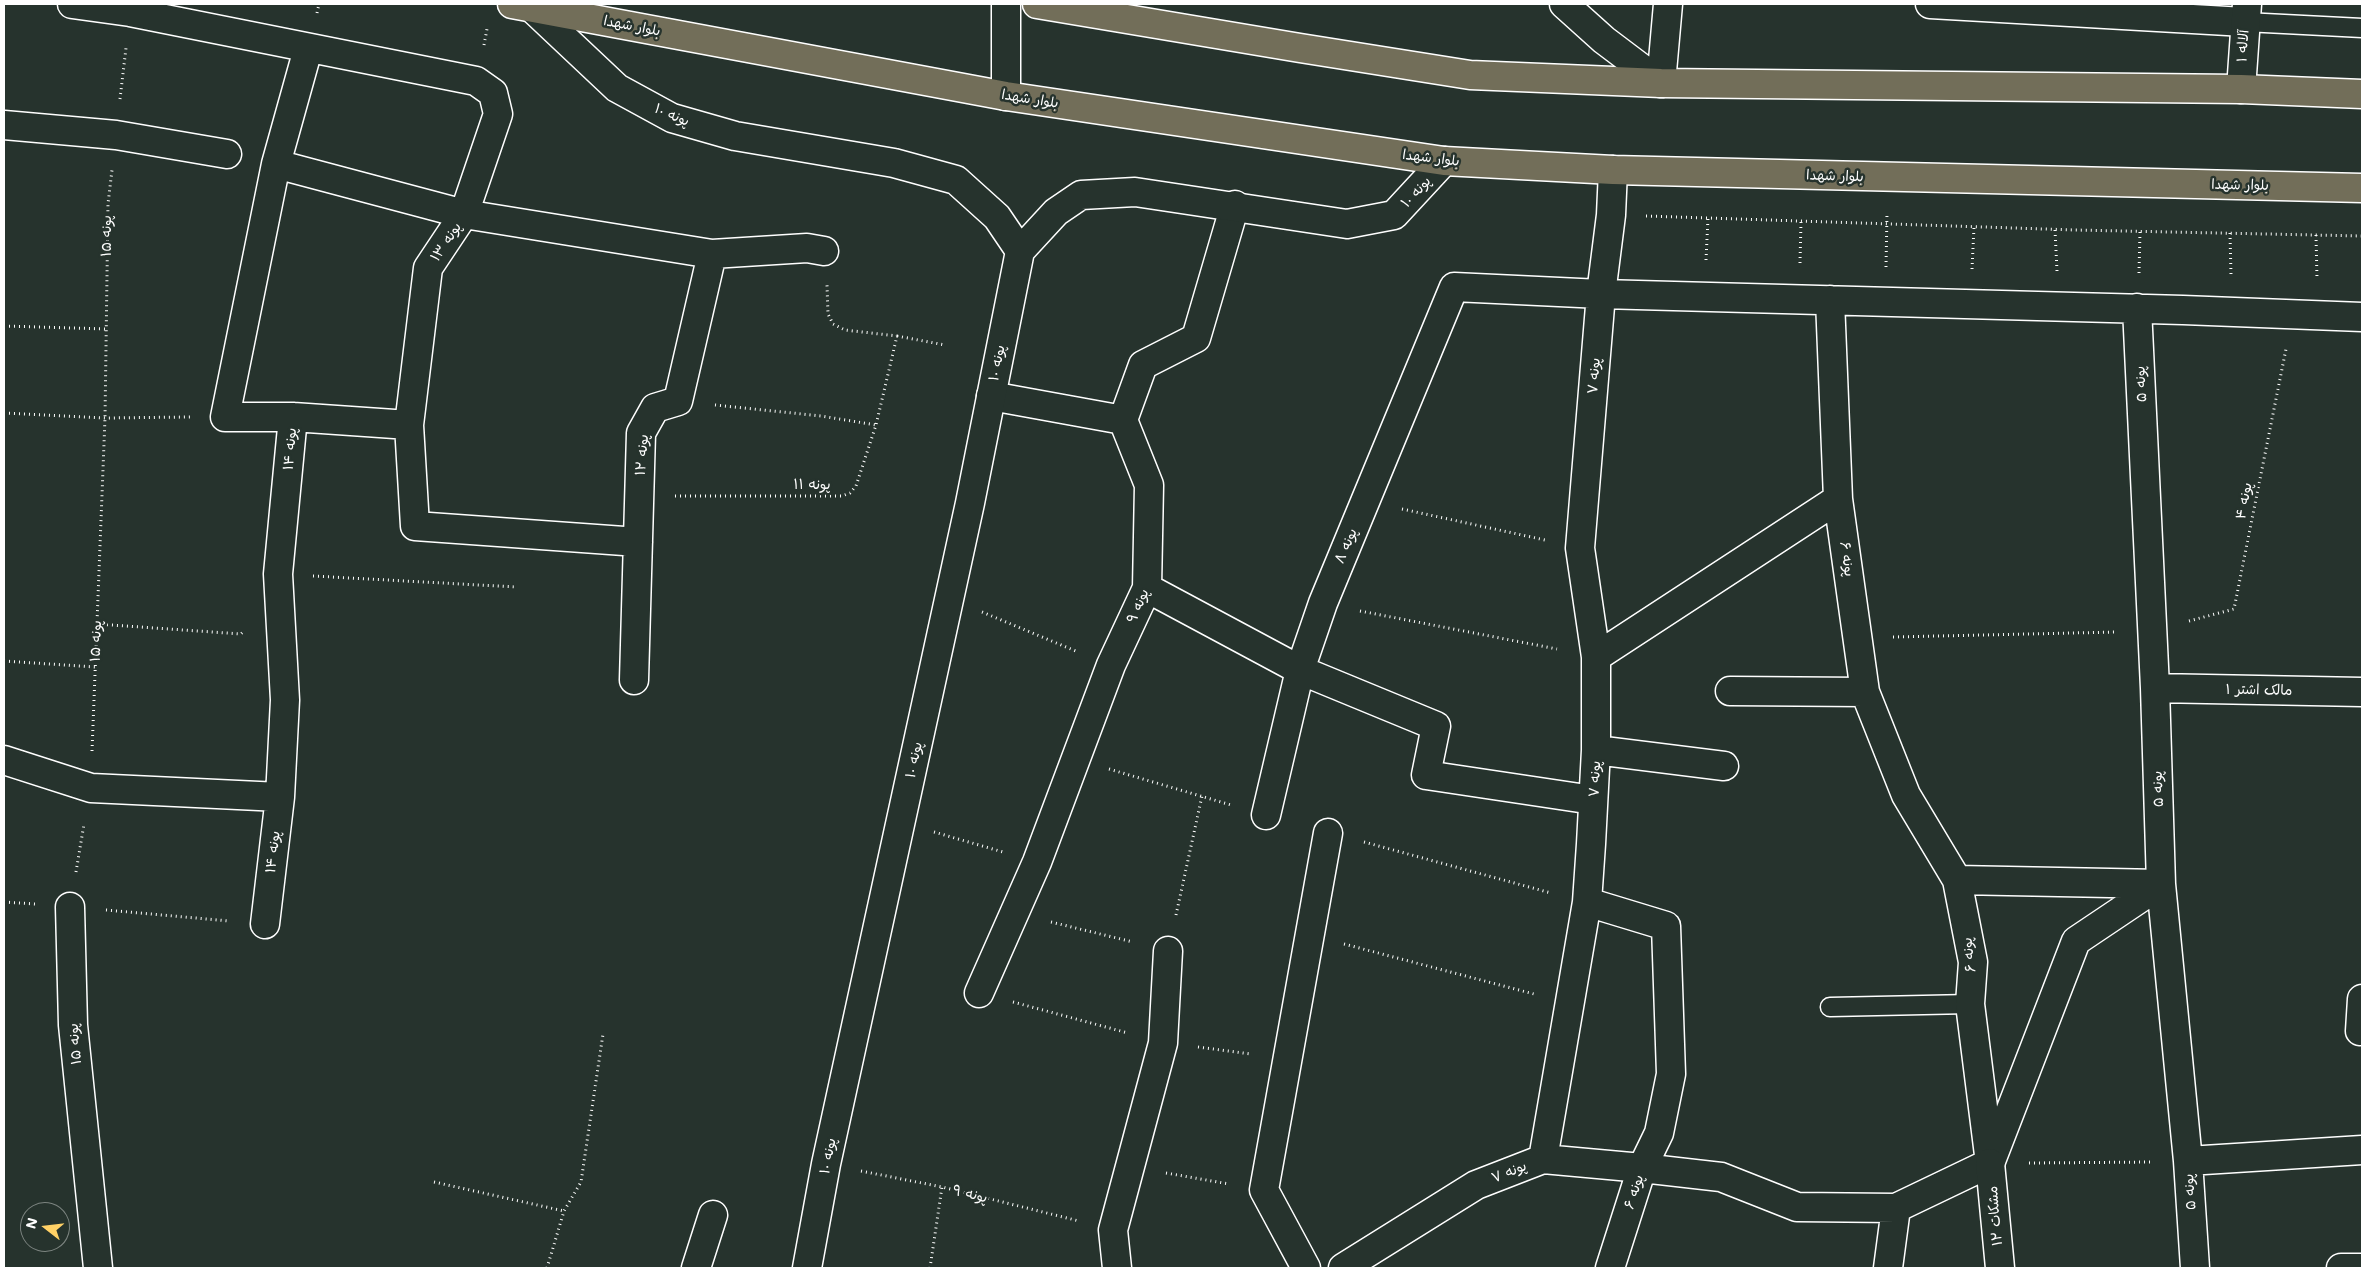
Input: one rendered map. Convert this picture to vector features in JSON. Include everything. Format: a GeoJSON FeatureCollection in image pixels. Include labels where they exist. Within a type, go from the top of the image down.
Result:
{"type":"FeatureCollection","features":[{"type":"Feature","properties":{"kind":"main road"},"geometry":{"type":"LineString","coordinates":[[1037,4],[1470,74],[1661,83],[2241,89],[2362,94]]}},
{"type":"Feature","properties":{"kind":"main road","name":"بلوار شهدا"},"geometry":{"type":"LineString","coordinates":[[521,6],[1006,96],[1444,162],[1613,170],[1889,178],[2362,188]]}},
{"type":"Feature","properties":{"kind":"street"},"geometry":{"type":"LineString","coordinates":[[72,4],[130,12],[484,87]]}},
{"type":"Feature","properties":{"kind":"street"},"geometry":{"type":"LineString","coordinates":[[1006,4],[1006,96]]}},
{"type":"Feature","properties":{"kind":"street"},"geometry":{"type":"LineString","coordinates":[[1564,4],[1604,40],[1661,83]]}},
{"type":"Feature","properties":{"kind":"street"},"geometry":{"type":"LineString","coordinates":[[1661,83],[1668,4]]}},
{"type":"Feature","properties":{"kind":"street"},"geometry":{"type":"LineString","coordinates":[[1930,4],[2246,13]]}},
{"type":"Feature","properties":{"kind":"street","name":"پونه ۱۰"},"geometry":{"type":"LineString","coordinates":[[521,6],[617,88],[672,118],[735,136],[894,163],[956,180],[997,216],[1020,251]]}},
{"type":"Feature","properties":{"kind":"street","name":"آلاله ۱"},"geometry":{"type":"LineString","coordinates":[[2241,89],[2246,13]]}},
{"type":"Feature","properties":{"kind":"street"},"geometry":{"type":"LineString","coordinates":[[225,417],[276,164],[308,49]]}},
{"type":"Feature","properties":{"kind":"street","name":"پونه ۱۳"},"geometry":{"type":"LineString","coordinates":[[484,87],[498,114],[464,214],[428,268],[409,425],[415,526],[638,542]]}},
{"type":"Feature","properties":{"kind":"street"},"geometry":{"type":"LineString","coordinates":[[4,125],[116,135],[227,154]]}},
{"type":"Feature","properties":{"kind":"street","name":"پونه ۱۰"},"geometry":{"type":"LineString","coordinates":[[808,1268],[826,1164],[949,598],[1020,251],[1056,212],[1081,194],[1135,192],[1235,205],[1347,224],[1394,215],[1444,162]]}},
{"type":"Feature","properties":{"kind":"street"},"geometry":{"type":"LineString","coordinates":[[276,164],[464,214],[712,254],[807,248],[824,251]]}},
{"type":"Feature","properties":{"kind":"street","name":"پونه ۷"},"geometry":{"type":"LineString","coordinates":[[1344,1268],[1476,1185],[1543,1159],[1587,902],[1596,750],[1596,657],[1580,548],[1601,294],[1611,214],[1613,170]]}},
{"type":"Feature","properties":{"kind":"street"},"geometry":{"type":"LineString","coordinates":[[991,396],[1123,420],[1143,365],[1196,338],[1235,205]]}},
{"type":"Feature","properties":{"kind":"street"},"geometry":{"type":"LineString","coordinates":[[678,401],[712,254]]}},
{"type":"Feature","properties":{"kind":"street","name":"پونه ۸"},"geometry":{"type":"LineString","coordinates":[[1266,815],[1300,670],[1322,603],[1454,287],[1601,294]]}},
{"type":"Feature","properties":{"kind":"street"},"geometry":{"type":"LineString","coordinates":[[1601,294],[2137,308],[2362,317]]}},
{"type":"Feature","properties":{"kind":"street","name":"پونه ۶"},"geometry":{"type":"LineString","coordinates":[[1610,1268],[1642,1168],[1721,1177],[1797,1207],[1896,1208],[1990,1164],[1970,1004],[1973,962],[1957,880],[1906,796],[1865,692],[1838,499],[1830,300]]}},
{"type":"Feature","properties":{"kind":"street","name":"پونه ۵"},"geometry":{"type":"LineString","coordinates":[[2137,308],[2155,688],[2161,884],[2188,1161],[2195,1268]]}},
{"type":"Feature","properties":{"kind":"street","name":"پونه ۱۲"},"geometry":{"type":"LineString","coordinates":[[634,680],[641,433],[655,408],[678,401]]}},
{"type":"Feature","properties":{"kind":"street","name":"پونه ۱۴"},"geometry":{"type":"LineString","coordinates":[[225,417],[293,417],[278,574],[285,700],[280,797],[264,924]]}},
{"type":"Feature","properties":{"kind":"street"},"geometry":{"type":"LineString","coordinates":[[293,417],[409,425]]}},
{"type":"Feature","properties":{"kind":"street","name":"پونه ۹"},"geometry":{"type":"LineString","coordinates":[[979,993],[1037,862],[1111,665],[1147,588],[1149,485],[1123,420]]}},
{"type":"Feature","properties":{"kind":"street"},"geometry":{"type":"LineString","coordinates":[[1596,657],[1838,499]]}},
{"type":"Feature","properties":{"kind":"street"},"geometry":{"type":"LineString","coordinates":[[1147,588],[1300,670],[1436,726],[1426,775],[1593,800]]}},
{"type":"Feature","properties":{"kind":"street","name":"مالک اشتر ۱"},"geometry":{"type":"LineString","coordinates":[[2155,688],[2362,692]]}},
{"type":"Feature","properties":{"kind":"street"},"geometry":{"type":"LineString","coordinates":[[1730,691],[1865,692]]}},
{"type":"Feature","properties":{"kind":"street"},"geometry":{"type":"LineString","coordinates":[[1596,750],[1724,766]]}},
{"type":"Feature","properties":{"kind":"street"},"geometry":{"type":"LineString","coordinates":[[4,760],[91,788],[280,797]]}},
{"type":"Feature","properties":{"kind":"street"},"geometry":{"type":"LineString","coordinates":[[1306,1268],[1264,1190],[1328,832]]}},
{"type":"Feature","properties":{"kind":"street"},"geometry":{"type":"LineString","coordinates":[[1957,880],[2161,884]]}},
{"type":"Feature","properties":{"kind":"street"},"geometry":{"type":"LineString","coordinates":[[1990,1164],[2076,941],[2161,884]]}},
{"type":"Feature","properties":{"kind":"street"},"geometry":{"type":"LineString","coordinates":[[1543,1159],[1642,1168],[1659,1133],[1670,1074],[1666,926],[1587,902]]}},
{"type":"Feature","properties":{"kind":"street","name":"پونه ۱۵"},"geometry":{"type":"LineString","coordinates":[[70,907],[73,1025],[98,1268]]}},
{"type":"Feature","properties":{"kind":"street"},"geometry":{"type":"LineString","coordinates":[[1117,1268],[1114,1230],[1132,1167],[1163,1042],[1168,951]]}},
{"type":"Feature","properties":{"kind":"street"},"geometry":{"type":"LineString","coordinates":[[2360,1031],[2362,999]]}},
{"type":"Feature","properties":{"kind":"street"},"geometry":{"type":"LineString","coordinates":[[2188,1161],[2362,1150]]}},
{"type":"Feature","properties":{"kind":"street","name":"مشکات ۱۲"},"geometry":{"type":"LineString","coordinates":[[1990,1164],[2000,1268]]}},
{"type":"Feature","properties":{"kind":"street"},"geometry":{"type":"LineString","coordinates":[[1888,1268],[1896,1208]]}},
{"type":"Feature","properties":{"kind":"street"},"geometry":{"type":"LineString","coordinates":[[696,1268],[713,1215]]}},
{"type":"Feature","properties":{"kind":"street"},"geometry":{"type":"LineString","coordinates":[[2341,1268],[2362,1268]]}},
{"type":"Feature","properties":{"kind":"lane"},"geometry":{"type":"LineString","coordinates":[[2246,13],[2362,28]]}},
{"type":"Feature","properties":{"kind":"lane"},"geometry":{"type":"LineString","coordinates":[[1830,1008],[1970,1004]]}},
{"type":"Feature","properties":{"kind":"path","name":"پونه ۱۵"},"geometry":{"type":"LineString","coordinates":[[70,907],[91,788],[105,418],[108,204],[130,12]]}},
{"type":"Feature","properties":{"kind":"path"},"geometry":{"type":"LineString","coordinates":[[484,87],[488,23]]}},
{"type":"Feature","properties":{"kind":"path"},"geometry":{"type":"LineString","coordinates":[[1887,302],[1886,224],[1889,178]]}},
{"type":"Feature","properties":{"kind":"path"},"geometry":{"type":"LineString","coordinates":[[1611,214],[1886,224],[2362,236]]}},
{"type":"Feature","properties":{"kind":"path"},"geometry":{"type":"LineString","coordinates":[[1703,297],[1708,218]]}},
{"type":"Feature","properties":{"kind":"path"},"geometry":{"type":"LineString","coordinates":[[1799,299],[1801,221]]}},
{"type":"Feature","properties":{"kind":"path"},"geometry":{"type":"LineString","coordinates":[[2230,233],[2231,312]]}},
{"type":"Feature","properties":{"kind":"path"},"geometry":{"type":"LineString","coordinates":[[2305,315],[2316,235]]}},
{"type":"Feature","properties":{"kind":"path"},"geometry":{"type":"LineString","coordinates":[[824,251],[828,314],[833,324],[845,330],[897,336],[945,345]]}},
{"type":"Feature","properties":{"kind":"path","name":"پونه ۴"},"geometry":{"type":"LineString","coordinates":[[2152,632],[2234,609],[2305,315]]}},
{"type":"Feature","properties":{"kind":"path"},"geometry":{"type":"LineString","coordinates":[[4,326],[107,329]]}},
{"type":"Feature","properties":{"kind":"path","name":"پونه ۱۱"},"geometry":{"type":"LineString","coordinates":[[639,496],[842,496],[850,493],[856,486],[876,425],[897,336]]}},
{"type":"Feature","properties":{"kind":"path"},"geometry":{"type":"LineString","coordinates":[[678,401],[821,416],[876,425]]}},
{"type":"Feature","properties":{"kind":"path"},"geometry":{"type":"LineString","coordinates":[[4,413],[105,418],[225,417]]}},
{"type":"Feature","properties":{"kind":"path"},"geometry":{"type":"LineString","coordinates":[[1365,501],[1580,548]]}},
{"type":"Feature","properties":{"kind":"path"},"geometry":{"type":"LineString","coordinates":[[949,598],[1111,665]]}},
{"type":"Feature","properties":{"kind":"path"},"geometry":{"type":"LineString","coordinates":[[1322,603],[1596,657]]}},
{"type":"Feature","properties":{"kind":"path"},"geometry":{"type":"LineString","coordinates":[[1858,637],[2152,632]]}},
{"type":"Feature","properties":{"kind":"path"},"geometry":{"type":"LineString","coordinates":[[4,661],[95,667]]}},
{"type":"Feature","properties":{"kind":"path"},"geometry":{"type":"LineString","coordinates":[[1014,913],[1168,951],[1202,796]]}},
{"type":"Feature","properties":{"kind":"path"},"geometry":{"type":"LineString","coordinates":[[900,822],[1037,862]]}},
{"type":"Feature","properties":{"kind":"path"},"geometry":{"type":"LineString","coordinates":[[4,902],[264,924]]}},
{"type":"Feature","properties":{"kind":"path"},"geometry":{"type":"LineString","coordinates":[[1309,936],[1569,1003]]}},
{"type":"Feature","properties":{"kind":"path"},"geometry":{"type":"LineString","coordinates":[[547,1268],[564,1212],[581,1182],[603,1034]]}},
{"type":"Feature","properties":{"kind":"path"},"geometry":{"type":"LineString","coordinates":[[1990,1164],[2188,1161]]}},
{"type":"Feature","properties":{"kind":"path","name":"پونه ۹"},"geometry":{"type":"LineString","coordinates":[[826,1164],[942,1187],[1114,1230]]}},
{"type":"Feature","properties":{"kind":"path"},"geometry":{"type":"LineString","coordinates":[[1132,1167],[1264,1190]]}},
{"type":"Feature","properties":{"kind":"path"},"geometry":{"type":"LineString","coordinates":[[434,1182],[564,1212]]}},
{"type":"Feature","properties":{"kind":"path"},"geometry":{"type":"LineString","coordinates":[[930,1268],[942,1187]]}}]}
